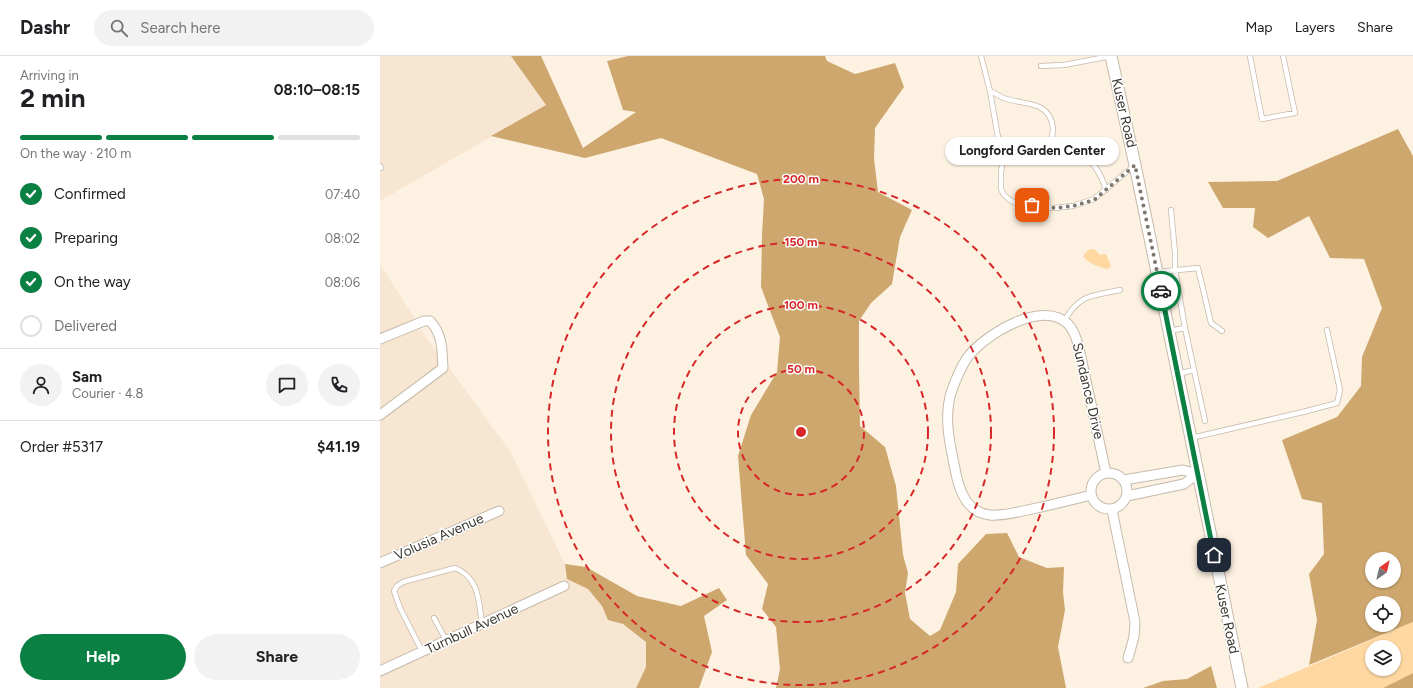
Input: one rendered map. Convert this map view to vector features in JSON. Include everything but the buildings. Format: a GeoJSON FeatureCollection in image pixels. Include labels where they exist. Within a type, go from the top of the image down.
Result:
{"type":"FeatureCollection","features":[{"type":"Feature","properties":{"kind":"street","name":"Kuser Road"},"geometry":{"type":"LineString","coordinates":[[1111,56],[1135,165],[1242,688]]}},
{"type":"Feature","properties":{"kind":"street"},"geometry":{"type":"LineString","coordinates":[[1064,321],[1054,317],[1041,316],[1006,326],[992,334],[968,357],[960,370],[951,393],[948,410],[949,441],[961,492],[970,506],[980,512],[990,515],[1013,513],[1091,495]]}},
{"type":"Feature","properties":{"kind":"street"},"geometry":{"type":"LineString","coordinates":[[380,339],[424,321],[430,321],[437,329],[441,346],[442,368],[380,415]]}},
{"type":"Feature","properties":{"kind":"street","name":"Sundance Drive"},"geometry":{"type":"LineString","coordinates":[[1064,321],[1071,328],[1076,337],[1106,473]]}},
{"type":"Feature","properties":{"kind":"street"},"geometry":{"type":"LineString","coordinates":[[1124,480],[1183,470],[1197,474]]}},
{"type":"Feature","properties":{"kind":"street"},"geometry":{"type":"LineString","coordinates":[[1106,473],[1116,474],[1124,480],[1127,488],[1127,496],[1122,505],[1112,510],[1104,509],[1097,505],[1091,495],[1094,481],[1102,474],[1106,473]]}},
{"type":"Feature","properties":{"kind":"street"},"geometry":{"type":"LineString","coordinates":[[1127,496],[1184,484],[1197,474]]}},
{"type":"Feature","properties":{"kind":"street"},"geometry":{"type":"LineString","coordinates":[[1112,510],[1135,622],[1134,637],[1128,658]]}},
{"type":"Feature","properties":{"kind":"street","name":"Volusia Avenue"},"geometry":{"type":"LineString","coordinates":[[380,564],[498,511]]}},
{"type":"Feature","properties":{"kind":"street","name":"Turnbull Avenue"},"geometry":{"type":"LineString","coordinates":[[380,671],[564,586]]}},
{"type":"Feature","properties":{"kind":"lane"},"geometry":{"type":"LineString","coordinates":[[981,56],[990,90],[998,143],[1004,155],[1001,172],[1001,189],[1004,195],[1010,200],[1019,205],[1055,208],[1073,206],[1094,200],[1135,165]]}},
{"type":"Feature","properties":{"kind":"lane"},"geometry":{"type":"LineString","coordinates":[[1041,66],[1064,65],[1111,56]]}},
{"type":"Feature","properties":{"kind":"lane"},"geometry":{"type":"LineString","coordinates":[[1250,56],[1262,119],[1294,113],[1282,56]]}},
{"type":"Feature","properties":{"kind":"lane"},"geometry":{"type":"LineString","coordinates":[[990,90],[1006,99],[1039,106],[1044,109],[1049,116],[1053,128],[1050,149],[1051,152]]}},
{"type":"Feature","properties":{"kind":"lane"},"geometry":{"type":"LineString","coordinates":[[1004,155],[1013,158],[1041,158],[1051,152],[1083,153],[1096,167],[1106,190]]}},
{"type":"Feature","properties":{"kind":"lane"},"geometry":{"type":"LineString","coordinates":[[1046,207],[1044,198],[1047,198]]}},
{"type":"Feature","properties":{"kind":"lane"},"geometry":{"type":"LineString","coordinates":[[1171,210],[1175,270],[1185,328],[1205,421]]}},
{"type":"Feature","properties":{"kind":"lane"},"geometry":{"type":"LineString","coordinates":[[1157,272],[1198,268],[1211,323],[1222,331]]}},
{"type":"Feature","properties":{"kind":"lane"},"geometry":{"type":"LineString","coordinates":[[1064,321],[1073,307],[1079,302],[1092,296],[1120,290]]}},
{"type":"Feature","properties":{"kind":"lane"},"geometry":{"type":"LineString","coordinates":[[1169,331],[1185,328]]}},
{"type":"Feature","properties":{"kind":"lane"},"geometry":{"type":"LineString","coordinates":[[1191,438],[1303,412],[1337,402],[1340,390],[1327,330]]}},
{"type":"Feature","properties":{"kind":"lane"},"geometry":{"type":"LineString","coordinates":[[1177,374],[1194,370]]}},
{"type":"Feature","properties":{"kind":"lane"},"geometry":{"type":"LineString","coordinates":[[422,651],[400,608],[394,590],[403,582],[455,568],[464,571],[478,594],[482,624]]}},
{"type":"Feature","properties":{"kind":"lane"},"geometry":{"type":"LineString","coordinates":[[434,618],[446,640]]}},
{"type":"Feature","properties":{"kind":"shaded area"},"geometry":{"type":"Polygon","coordinates":[[[380,56],[511,56],[546,105],[380,201],[380,56]]]}},
{"type":"Feature","properties":{"kind":"shaded area"},"geometry":{"type":"Polygon","coordinates":[[[511,56],[541,56],[583,148],[636,112],[623,110],[607,61],[628,56],[825,56],[827,61],[855,74],[895,63],[904,87],[875,128],[874,159],[878,192],[912,210],[900,237],[892,284],[871,303],[859,321],[860,426],[885,447],[896,486],[903,555],[908,573],[905,593],[910,619],[930,636],[940,630],[956,592],[958,564],[986,534],[1007,533],[1019,557],[1047,568],[1064,567],[1063,592],[1065,610],[1058,647],[1066,688],[776,688],[780,669],[776,627],[762,609],[768,584],[746,555],[738,456],[751,415],[777,372],[780,337],[761,287],[764,199],[757,174],[661,138],[585,158],[491,136],[546,105],[511,56]]]}},
{"type":"Feature","properties":{"kind":"shaded area"},"geometry":{"type":"Polygon","coordinates":[[[1398,129],[1413,156],[1413,622],[1401,627],[1401,596],[1365,596],[1365,632],[1389,632],[1369,640],[1365,640],[1365,642],[1309,665],[1317,620],[1309,574],[1324,554],[1322,503],[1302,499],[1282,440],[1337,417],[1361,386],[1362,357],[1382,308],[1364,259],[1330,258],[1309,216],[1268,238],[1253,227],[1255,208],[1223,208],[1208,182],[1277,181],[1398,129]]]}},
{"type":"Feature","properties":{"kind":"shaded area"},"geometry":{"type":"Polygon","coordinates":[[[1094,249],[1100,255],[1106,254],[1111,266],[1108,269],[1091,263],[1085,259],[1083,256],[1088,250],[1094,249]]]}},
{"type":"Feature","properties":{"kind":"shaded area"},"geometry":{"type":"Polygon","coordinates":[[[380,264],[427,338],[510,451],[565,564],[567,579],[588,589],[602,606],[608,620],[623,624],[646,642],[646,667],[636,688],[380,688],[380,264]]]}},
{"type":"Feature","properties":{"kind":"shaded area"},"geometry":{"type":"Polygon","coordinates":[[[565,564],[586,567],[637,596],[681,606],[719,588],[727,600],[704,616],[712,652],[699,688],[636,688],[646,667],[646,642],[623,624],[608,620],[602,606],[588,589],[567,579],[565,564]]]}},
{"type":"Feature","properties":{"kind":"shaded area"},"geometry":{"type":"Polygon","coordinates":[[[1413,622],[1413,673],[1383,688],[1258,688],[1365,642],[1365,676],[1401,676],[1401,640],[1371,640],[1390,632],[1401,632],[1401,627],[1413,622]]]}},
{"type":"Feature","properties":{"kind":"shaded area"},"geometry":{"type":"Polygon","coordinates":[[[1211,666],[1217,688],[1143,688],[1163,681],[1187,679],[1211,666]]]}},
{"type":"Feature","properties":{"kind":"shaded area"},"geometry":{"type":"Polygon","coordinates":[[[1413,673],[1413,688],[1383,688],[1413,673]]]}},
{"type":"Feature","properties":{"kind":"way so far"},"geometry":{"type":"LineString","coordinates":[[1032,205],[1055,208],[1073,206],[1094,200],[1135,165],[1161,291]]}},
{"type":"Feature","properties":{"kind":"place","name":"Longford Garden Center"},"geometry":{"type":"Point","coordinates":[1032,205]}},
{"type":"Feature","properties":{"kind":"route"},"geometry":{"type":"LineString","coordinates":[[1161,291],[1214,555]]}}]}
